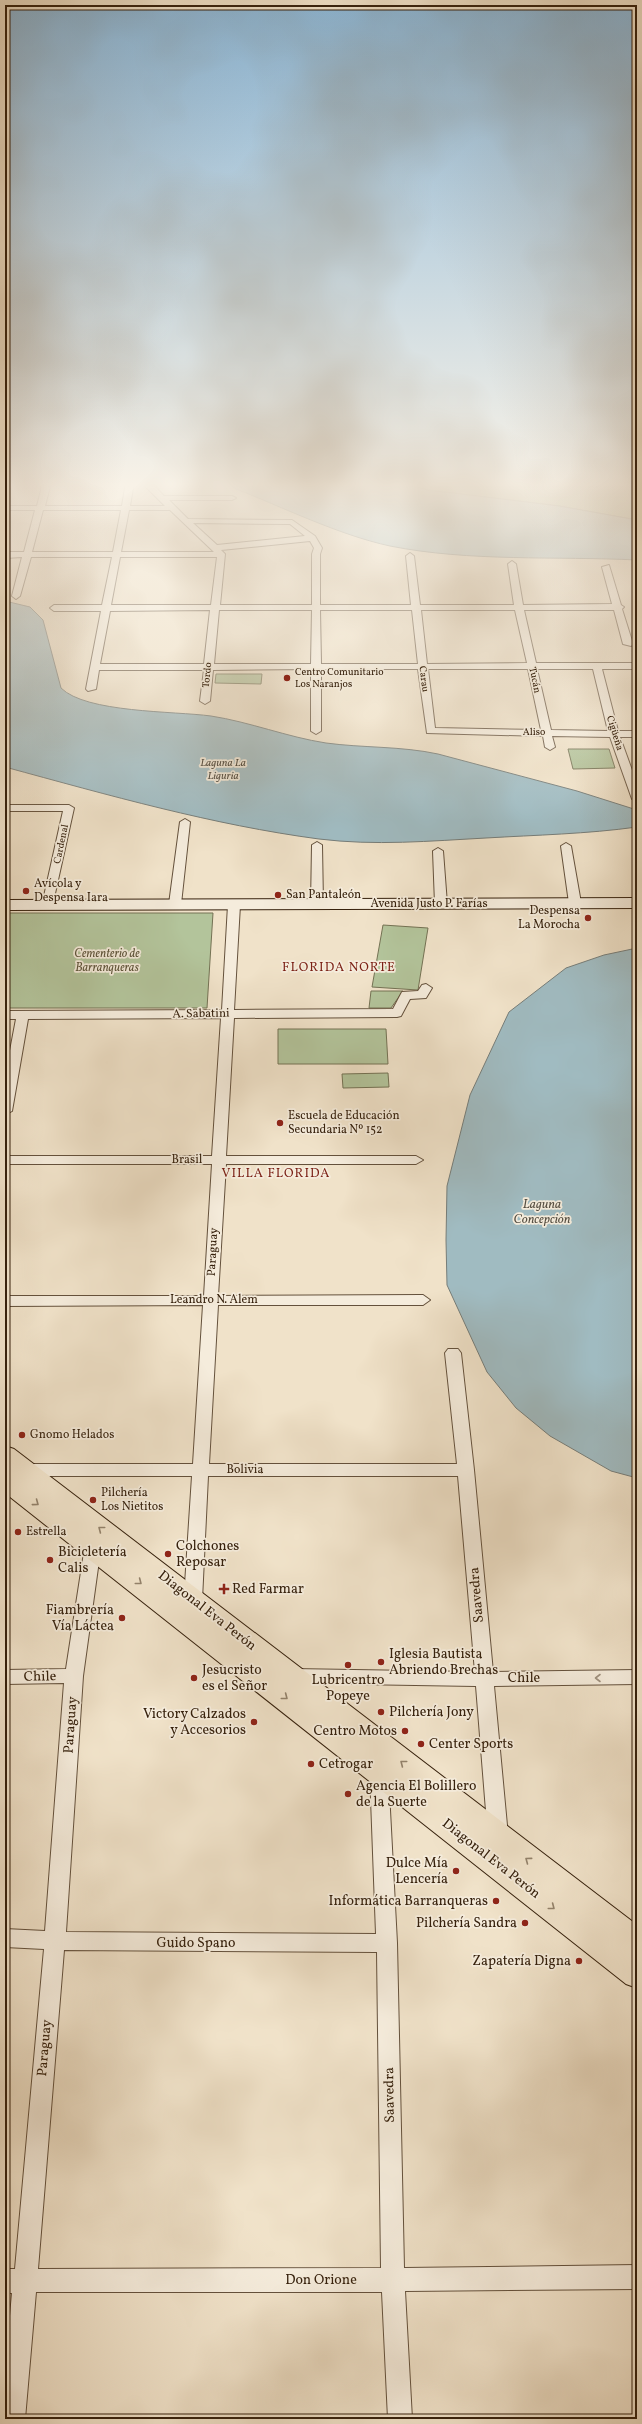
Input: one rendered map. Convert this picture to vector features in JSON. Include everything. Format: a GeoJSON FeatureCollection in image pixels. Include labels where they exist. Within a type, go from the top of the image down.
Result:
{"type":"FeatureCollection","features":[{"type":"Feature","properties":{"kind":"main road","name":"Diagonal Eva Perón"},"geometry":{"type":"LineString","coordinates":[[11,1468],[93,1546],[637,1974]]}},
{"type":"Feature","properties":{"kind":"main road","name":"Diagonal Eva Perón"},"geometry":{"type":"LineString","coordinates":[[11,1468],[193,1600],[498,1837],[630,1933]]}},
{"type":"Feature","properties":{"kind":"street"},"geometry":{"type":"LineString","coordinates":[[91,689],[110,595]]}},
{"type":"Feature","properties":{"kind":"street","name":"Tordo"},"geometry":{"type":"LineString","coordinates":[[205,701],[207,666],[214,607],[217,602],[217,595]]}},
{"type":"Feature","properties":{"kind":"street"},"geometry":{"type":"LineString","coordinates":[[316,595],[314,666],[316,731]]}},
{"type":"Feature","properties":{"kind":"street","name":"Carau"},"geometry":{"type":"LineString","coordinates":[[413,595],[430,731]]}},
{"type":"Feature","properties":{"kind":"street","name":"Tucán"},"geometry":{"type":"LineString","coordinates":[[517,595],[550,748]]}},
{"type":"Feature","properties":{"kind":"street"},"geometry":{"type":"LineString","coordinates":[[616,595],[627,624],[628,644]]}},
{"type":"Feature","properties":{"kind":"street"},"geometry":{"type":"LineString","coordinates":[[54,608],[620,607]]}},
{"type":"Feature","properties":{"kind":"street"},"geometry":{"type":"LineString","coordinates":[[96,667],[422,665],[637,666]]}},
{"type":"Feature","properties":{"kind":"street","name":"Cigüeña"},"geometry":{"type":"LineString","coordinates":[[596,666],[614,733],[637,799]]}},
{"type":"Feature","properties":{"kind":"street","name":"Aliso"},"geometry":{"type":"LineString","coordinates":[[430,731],[637,734]]}},
{"type":"Feature","properties":{"kind":"street","name":"Cardenal"},"geometry":{"type":"LineString","coordinates":[[5,808],[68,808],[48,905]]}},
{"type":"Feature","properties":{"kind":"street"},"geometry":{"type":"LineString","coordinates":[[175,904],[185,822]]}},
{"type":"Feature","properties":{"kind":"street"},"geometry":{"type":"LineString","coordinates":[[317,845],[317,904]]}},
{"type":"Feature","properties":{"kind":"street"},"geometry":{"type":"LineString","coordinates":[[566,846],[575,903]]}},
{"type":"Feature","properties":{"kind":"street"},"geometry":{"type":"LineString","coordinates":[[438,851],[441,904]]}},
{"type":"Feature","properties":{"kind":"street","name":"Avenida Justo P. Farías"},"geometry":{"type":"LineString","coordinates":[[5,905],[637,903]]}},
{"type":"Feature","properties":{"kind":"street","name":"Paraguay"},"geometry":{"type":"LineString","coordinates":[[193,1600],[234,905]]}},
{"type":"Feature","properties":{"kind":"street","name":"A. Sabatini"},"geometry":{"type":"LineString","coordinates":[[5,1015],[397,1013],[406,995],[422,994],[426,988]]}},
{"type":"Feature","properties":{"kind":"street"},"geometry":{"type":"LineString","coordinates":[[5,1111],[23,1016]]}},
{"type":"Feature","properties":{"kind":"street","name":"Brasil"},"geometry":{"type":"LineString","coordinates":[[5,1160],[416,1160]]}},
{"type":"Feature","properties":{"kind":"street","name":"Leandro N. Alem"},"geometry":{"type":"LineString","coordinates":[[5,1301],[423,1300]]}},
{"type":"Feature","properties":{"kind":"street","name":"Saavedra"},"geometry":{"type":"LineString","coordinates":[[453,1353],[466,1470],[498,1837]]}},
{"type":"Feature","properties":{"kind":"street","name":"Bolivia"},"geometry":{"type":"LineString","coordinates":[[11,1468],[466,1470]]}},
{"type":"Feature","properties":{"kind":"street","name":"Paraguay"},"geometry":{"type":"LineString","coordinates":[[13,2419],[15,2281],[55,1939],[74,1676],[93,1546]]}},
{"type":"Feature","properties":{"kind":"street","name":"Chile"},"geometry":{"type":"LineString","coordinates":[[5,1677],[74,1676]]}},
{"type":"Feature","properties":{"kind":"street","name":"Chile"},"geometry":{"type":"LineString","coordinates":[[292,1676],[484,1679],[637,1677]]}},
{"type":"Feature","properties":{"kind":"street","name":"Saavedra"},"geometry":{"type":"LineString","coordinates":[[379,1772],[387,1943],[393,2280],[400,2419]]}},
{"type":"Feature","properties":{"kind":"street","name":"Guido Spano"},"geometry":{"type":"LineString","coordinates":[[5,1938],[55,1939],[98,1943],[387,1943]]}},
{"type":"Feature","properties":{"kind":"street","name":"Don Orione"},"geometry":{"type":"LineString","coordinates":[[15,2281],[393,2280],[637,2277]]}},
{"type":"Feature","properties":{"kind":"green space"},"geometry":{"type":"Polygon","coordinates":[[[216,674],[262,674],[261,684],[215,683],[216,674]]]}},
{"type":"Feature","properties":{"kind":"green space"},"geometry":{"type":"Polygon","coordinates":[[[568,749],[609,749],[615,768],[573,769],[568,749]]]}},
{"type":"Feature","properties":{"kind":"green space","name":"Cementerio de Barranqueras"},"geometry":{"type":"Polygon","coordinates":[[[5,913],[213,913],[207,1008],[5,1008],[5,913]]]}},
{"type":"Feature","properties":{"kind":"green space"},"geometry":{"type":"Polygon","coordinates":[[[383,925],[428,928],[418,990],[372,987],[383,925]]]}},
{"type":"Feature","properties":{"kind":"green space"},"geometry":{"type":"Polygon","coordinates":[[[371,991],[403,991],[391,1008],[369,1008],[371,991]]]}},
{"type":"Feature","properties":{"kind":"green space"},"geometry":{"type":"Polygon","coordinates":[[[278,1029],[386,1029],[388,1064],[278,1064],[278,1029]]]}},
{"type":"Feature","properties":{"kind":"green space"},"geometry":{"type":"Polygon","coordinates":[[[388,1073],[389,1087],[343,1088],[342,1074],[388,1073]]]}},
{"type":"Feature","properties":{"kind":"water","name":"Laguna La Liguria"},"geometry":{"type":"Polygon","coordinates":[[[5,601],[30,607],[43,620],[61,688],[73,696],[110,707],[211,716],[326,743],[396,748],[438,754],[577,791],[637,810],[637,827],[580,833],[382,843],[340,841],[240,826],[161,808],[5,767],[5,601]]]}},
{"type":"Feature","properties":{"kind":"water","name":"Laguna Concepción"},"geometry":{"type":"Polygon","coordinates":[[[637,948],[637,1478],[611,1471],[550,1436],[516,1408],[487,1372],[447,1285],[446,1240],[447,1186],[470,1095],[509,1012],[566,968],[604,955],[637,948]]]}},
{"type":"Feature","properties":{"kind":"place","name":"Centro Comunitario Los Naranjos"},"geometry":{"type":"Point","coordinates":[287,678]}},
{"type":"Feature","properties":{"kind":"place","name":"Avícola y Despensa Iara"},"geometry":{"type":"Point","coordinates":[26,891]}},
{"type":"Feature","properties":{"kind":"place","name":"San Pantaleón"},"geometry":{"type":"Point","coordinates":[278,895]}},
{"type":"Feature","properties":{"kind":"place","name":"Despensa La Morocha"},"geometry":{"type":"Point","coordinates":[588,918]}},
{"type":"Feature","properties":{"kind":"place","name":"Escuela de Educación Secundaria Nº 152"},"geometry":{"type":"Point","coordinates":[280,1123]}},
{"type":"Feature","properties":{"kind":"place","name":"Gnomo Helados"},"geometry":{"type":"Point","coordinates":[22,1435]}},
{"type":"Feature","properties":{"kind":"place","name":"Pilchería Los Nietitos"},"geometry":{"type":"Point","coordinates":[93,1500]}},
{"type":"Feature","properties":{"kind":"place","name":"Estrella"},"geometry":{"type":"Point","coordinates":[18,1532]}},
{"type":"Feature","properties":{"kind":"place","name":"Colchones Reposar"},"geometry":{"type":"Point","coordinates":[168,1554]}},
{"type":"Feature","properties":{"kind":"place","name":"Bicicletería Calis"},"geometry":{"type":"Point","coordinates":[50,1560]}},
{"type":"Feature","properties":{"kind":"place","name":"Red Farmar"},"geometry":{"type":"Point","coordinates":[224,1589]}},
{"type":"Feature","properties":{"kind":"place","name":"Fiambrería Vía Láctea"},"geometry":{"type":"Point","coordinates":[122,1618]}},
{"type":"Feature","properties":{"kind":"place","name":"Iglesia Bautista Abriendo Brechas"},"geometry":{"type":"Point","coordinates":[381,1662]}},
{"type":"Feature","properties":{"kind":"place","name":"Lubricentro Popeye"},"geometry":{"type":"Point","coordinates":[348,1665]}},
{"type":"Feature","properties":{"kind":"place","name":"Jesucristo es el Señor"},"geometry":{"type":"Point","coordinates":[194,1678]}},
{"type":"Feature","properties":{"kind":"place","name":"Pilchería Jony"},"geometry":{"type":"Point","coordinates":[381,1712]}},
{"type":"Feature","properties":{"kind":"place","name":"Victory Calzados y Accesorios"},"geometry":{"type":"Point","coordinates":[254,1722]}},
{"type":"Feature","properties":{"kind":"place","name":"Centro Motos"},"geometry":{"type":"Point","coordinates":[405,1731]}},
{"type":"Feature","properties":{"kind":"place","name":"Center Sports"},"geometry":{"type":"Point","coordinates":[421,1744]}},
{"type":"Feature","properties":{"kind":"place","name":"Cetrogar"},"geometry":{"type":"Point","coordinates":[311,1764]}},
{"type":"Feature","properties":{"kind":"place","name":"Agencia El Bolillero de la Suerte"},"geometry":{"type":"Point","coordinates":[348,1794]}},
{"type":"Feature","properties":{"kind":"place","name":"Dulce Mía Lencería"},"geometry":{"type":"Point","coordinates":[456,1871]}},
{"type":"Feature","properties":{"kind":"place","name":"Informática Barranqueras"},"geometry":{"type":"Point","coordinates":[496,1901]}},
{"type":"Feature","properties":{"kind":"place","name":"Pilchería Sandra"},"geometry":{"type":"Point","coordinates":[525,1923]}},
{"type":"Feature","properties":{"kind":"place","name":"Zapatería Digna"},"geometry":{"type":"Point","coordinates":[579,1961]}},
{"type":"Feature","properties":{"kind":"district","name":"FLORIDA NORTE"},"geometry":{"type":"Point","coordinates":[339,968]}},
{"type":"Feature","properties":{"kind":"district","name":"VILLA FLORIDA"},"geometry":{"type":"Point","coordinates":[276,1174]}}]}
